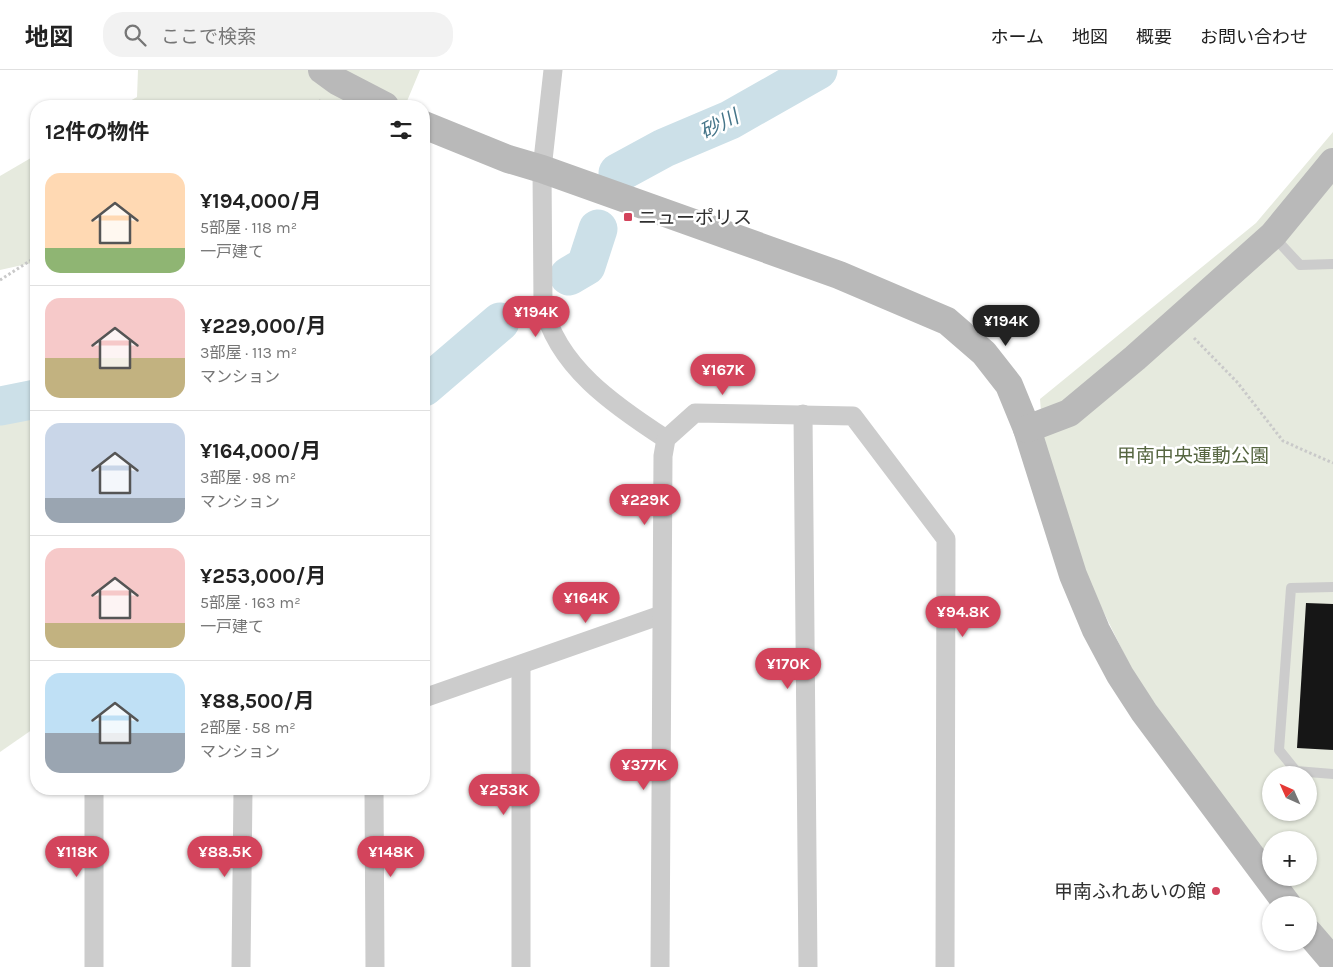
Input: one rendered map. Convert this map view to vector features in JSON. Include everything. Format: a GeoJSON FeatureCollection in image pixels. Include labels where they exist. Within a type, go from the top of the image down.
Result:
{"type":"FeatureCollection","features":[{"type":"Feature","properties":{"kind":"street"},"geometry":{"type":"LineString","coordinates":[[322,70],[337,81],[373,100]]}},
{"type":"Feature","properties":{"kind":"street"},"geometry":{"type":"LineString","coordinates":[[553,70],[542,169],[543,304],[547,322],[565,355],[580,371],[627,413],[666,439]]}},
{"type":"Feature","properties":{"kind":"street"},"geometry":{"type":"LineString","coordinates":[[430,127],[508,159],[542,169],[839,275],[947,321],[984,353],[1009,385],[1027,429],[1073,575],[1096,630],[1120,675],[1144,712],[1281,896]]}},
{"type":"Feature","properties":{"kind":"street"},"geometry":{"type":"LineString","coordinates":[[1027,429],[1069,413],[1135,358],[1272,236],[1333,162]]}},
{"type":"Feature","properties":{"kind":"street"},"geometry":{"type":"LineString","coordinates":[[660,967],[663,456],[666,439],[695,413],[853,416],[946,539],[944,967]]}},
{"type":"Feature","properties":{"kind":"street"},"geometry":{"type":"LineString","coordinates":[[803,414],[808,967]]}},
{"type":"Feature","properties":{"kind":"street"},"geometry":{"type":"LineString","coordinates":[[430,696],[661,615]]}},
{"type":"Feature","properties":{"kind":"street"},"geometry":{"type":"LineString","coordinates":[[521,665],[521,967]]}},
{"type":"Feature","properties":{"kind":"street"},"geometry":{"type":"LineString","coordinates":[[94,795],[94,967]]}},
{"type":"Feature","properties":{"kind":"street"},"geometry":{"type":"LineString","coordinates":[[241,967],[243,795]]}},
{"type":"Feature","properties":{"kind":"street"},"geometry":{"type":"LineString","coordinates":[[374,795],[375,967]]}},
{"type":"Feature","properties":{"kind":"lane"},"geometry":{"type":"LineString","coordinates":[[1272,236],[1300,265],[1333,264]]}},
{"type":"Feature","properties":{"kind":"lane"},"geometry":{"type":"LineString","coordinates":[[1333,587],[1291,588],[1279,750],[1296,771],[1333,774]]}},
{"type":"Feature","properties":{"kind":"path"},"geometry":{"type":"LineString","coordinates":[[0,280],[30,261]]}},
{"type":"Feature","properties":{"kind":"path"},"geometry":{"type":"LineString","coordinates":[[1190,334],[1237,382],[1283,441],[1333,463]]}},
{"type":"Feature","properties":{"kind":"green space"},"geometry":{"type":"Polygon","coordinates":[[[138,70],[420,70],[408,100],[132,100],[137,97],[138,70]]]}},
{"type":"Feature","properties":{"kind":"green space","name":"甲南中央運動公園"},"geometry":{"type":"Polygon","coordinates":[[[1333,132],[1333,943],[1317,922],[1317,896],[1297,896],[1289,886],[1317,886],[1317,831],[1262,831],[1262,851],[1134,674],[1080,564],[1044,450],[1040,399],[1256,223],[1333,132]]]}},
{"type":"Feature","properties":{"kind":"green space"},"geometry":{"type":"Polygon","coordinates":[[[30,158],[30,263],[0,270],[0,176],[30,158]]]}},
{"type":"Feature","properties":{"kind":"green space"},"geometry":{"type":"Polygon","coordinates":[[[0,387],[30,396],[30,731],[0,752],[0,387]]]}},
{"type":"Feature","properties":{"kind":"building"},"geometry":{"type":"Polygon","coordinates":[[[1306,603],[1333,604],[1333,750],[1297,748],[1306,603]]]}},
{"type":"Feature","properties":{"kind":"waterway","name":"砂川"},"geometry":{"type":"LineString","coordinates":[[618,173],[664,148],[730,120],[818,70]]}},
{"type":"Feature","properties":{"kind":"waterway","name":"砂川"},"geometry":{"type":"LineString","coordinates":[[569,276],[586,266],[598,229]]}},
{"type":"Feature","properties":{"kind":"waterway","name":"砂川"},"geometry":{"type":"LineString","coordinates":[[430,382],[500,322]]}},
{"type":"Feature","properties":{"kind":"waterway","name":"砂川"},"geometry":{"type":"LineString","coordinates":[[0,406],[30,400]]}},
{"type":"Feature","properties":{"kind":"place","name":"ニューポリス"},"geometry":{"type":"Point","coordinates":[628,217]}},
{"type":"Feature","properties":{"kind":"place","name":"甲南ふれあいの館"},"geometry":{"type":"Point","coordinates":[1216,891]}}]}
